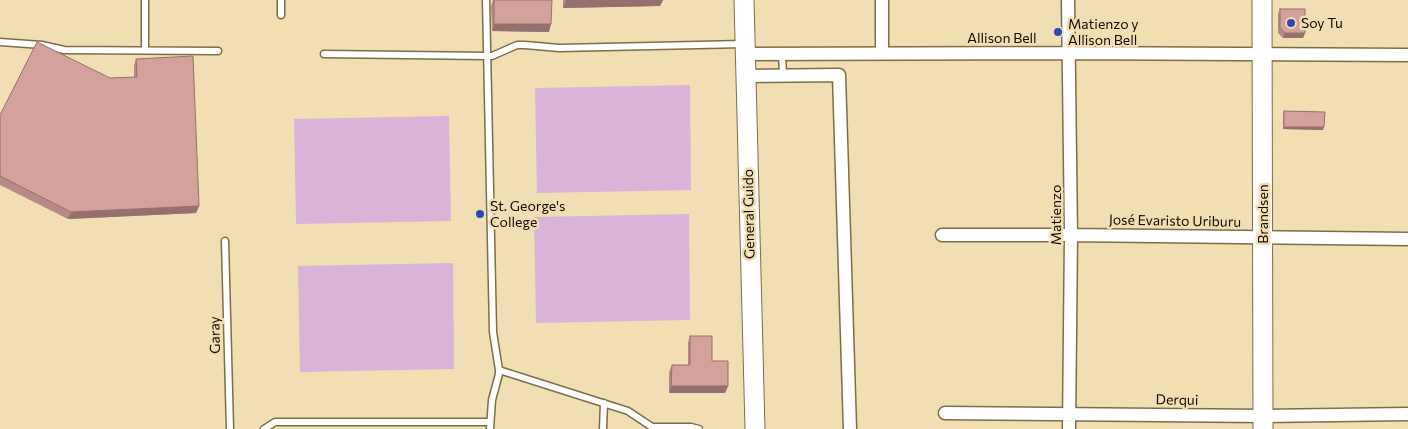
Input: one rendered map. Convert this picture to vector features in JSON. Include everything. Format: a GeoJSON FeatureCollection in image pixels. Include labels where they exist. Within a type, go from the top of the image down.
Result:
{"type":"FeatureCollection","features":[{"type":"Feature","properties":{"kind":"main road","name":"General Guido"},"geometry":{"type":"LineString","coordinates":[[744,0],[754,429]]}},
{"type":"Feature","properties":{"kind":"main road","name":"Brandsen"},"geometry":{"type":"LineString","coordinates":[[1262,0],[1263,423]]}},
{"type":"Feature","properties":{"kind":"street"},"geometry":{"type":"LineString","coordinates":[[882,0],[882,53]]}},
{"type":"Feature","properties":{"kind":"street","name":"Matienzo"},"geometry":{"type":"LineString","coordinates":[[1068,0],[1071,235],[1069,429]]}},
{"type":"Feature","properties":{"kind":"street","name":"Allison Bell"},"geometry":{"type":"LineString","coordinates":[[746,49],[782,54],[1408,55]]}},
{"type":"Feature","properties":{"kind":"street"},"geometry":{"type":"LineString","coordinates":[[746,76],[839,75],[850,429]]}},
{"type":"Feature","properties":{"kind":"street","name":"José Evaristo Uriburu"},"geometry":{"type":"LineString","coordinates":[[942,235],[1408,239]]}},
{"type":"Feature","properties":{"kind":"street","name":"Derqui"},"geometry":{"type":"LineString","coordinates":[[945,413],[1069,414],[1263,423],[1408,414]]}},
{"type":"Feature","properties":{"kind":"lane"},"geometry":{"type":"LineString","coordinates":[[145,0],[145,50]]}},
{"type":"Feature","properties":{"kind":"lane"},"geometry":{"type":"LineString","coordinates":[[281,0],[281,15]]}},
{"type":"Feature","properties":{"kind":"lane"},"geometry":{"type":"LineString","coordinates":[[264,429],[275,422],[490,425],[492,400],[499,370],[493,332],[486,0]]}},
{"type":"Feature","properties":{"kind":"lane"},"geometry":{"type":"LineString","coordinates":[[0,42],[42,44],[64,50],[218,51]]}},
{"type":"Feature","properties":{"kind":"lane"},"geometry":{"type":"LineString","coordinates":[[324,54],[492,56],[517,46],[525,45],[560,48],[746,49]]}},
{"type":"Feature","properties":{"kind":"lane"},"geometry":{"type":"LineString","coordinates":[[782,54],[783,75]]}},
{"type":"Feature","properties":{"kind":"lane","name":"Garay"},"geometry":{"type":"LineString","coordinates":[[225,241],[230,429]]}},
{"type":"Feature","properties":{"kind":"lane"},"geometry":{"type":"LineString","coordinates":[[499,370],[628,411],[651,428],[691,427],[699,429]]}},
{"type":"Feature","properties":{"kind":"lane"},"geometry":{"type":"LineString","coordinates":[[603,429],[604,403]]}},
{"type":"Feature","properties":{"kind":"shaded area"},"geometry":{"type":"Polygon","coordinates":[[[690,85],[691,190],[537,193],[535,88],[690,85]]]}},
{"type":"Feature","properties":{"kind":"shaded area"},"geometry":{"type":"Polygon","coordinates":[[[449,116],[451,221],[296,224],[294,119],[449,116]]]}},
{"type":"Feature","properties":{"kind":"shaded area"},"geometry":{"type":"Polygon","coordinates":[[[689,214],[690,320],[536,323],[534,217],[689,214]]]}},
{"type":"Feature","properties":{"kind":"shaded area"},"geometry":{"type":"Polygon","coordinates":[[[453,263],[454,369],[300,372],[298,266],[453,263]]]}},
{"type":"Feature","properties":{"kind":"building"},"geometry":{"type":"Polygon","coordinates":[[[494,0],[552,0],[551,24],[494,24],[494,0]]]}},
{"type":"Feature","properties":{"kind":"building","name":"Soy Tu"},"geometry":{"type":"Polygon","coordinates":[[[1280,9],[1305,9],[1305,33],[1285,33],[1280,28],[1280,9]]]}},
{"type":"Feature","properties":{"kind":"building"},"geometry":{"type":"Polygon","coordinates":[[[37,42],[110,78],[137,77],[136,59],[193,56],[199,206],[71,212],[0,176],[0,115],[37,42]]]}},
{"type":"Feature","properties":{"kind":"building"},"geometry":{"type":"Polygon","coordinates":[[[1284,111],[1325,112],[1324,127],[1284,127],[1284,111]]]}},
{"type":"Feature","properties":{"kind":"building"},"geometry":{"type":"Polygon","coordinates":[[[690,336],[712,336],[712,361],[728,361],[728,386],[671,386],[672,365],[690,365],[690,336]]]}},
{"type":"Feature","properties":{"kind":"place","name":"Soy Tu"},"geometry":{"type":"Point","coordinates":[1291,23]}},
{"type":"Feature","properties":{"kind":"place","name":"Matienzo y Allison Bell"},"geometry":{"type":"Point","coordinates":[1058,32]}},
{"type":"Feature","properties":{"kind":"place","name":"St. George's College"},"geometry":{"type":"Point","coordinates":[480,214]}}]}
